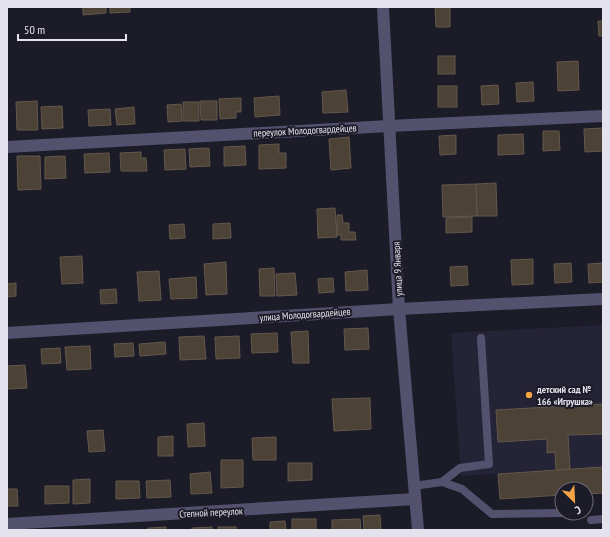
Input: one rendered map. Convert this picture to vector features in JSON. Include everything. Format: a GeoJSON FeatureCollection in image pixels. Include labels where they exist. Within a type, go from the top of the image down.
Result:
{"type":"FeatureCollection","features":[{"type":"Feature","properties":{"kind":"street","name":"улица 9 Января"},"geometry":{"type":"LineString","coordinates":[[383,7],[400,308],[413,486],[418,530]]}},
{"type":"Feature","properties":{"kind":"street","name":"переулок Молодогвардейцев"},"geometry":{"type":"LineString","coordinates":[[7,147],[603,116]]}},
{"type":"Feature","properties":{"kind":"street","name":"улица Молодогвардейцев"},"geometry":{"type":"LineString","coordinates":[[7,333],[400,308],[603,299]]}},
{"type":"Feature","properties":{"kind":"street","name":"Степной переулок"},"geometry":{"type":"LineString","coordinates":[[7,524],[415,499]]}},
{"type":"Feature","properties":{"kind":"lane"},"geometry":{"type":"LineString","coordinates":[[442,482],[460,468],[489,464],[481,338]]}},
{"type":"Feature","properties":{"kind":"lane"},"geometry":{"type":"LineString","coordinates":[[413,486],[442,482],[462,489],[492,514],[554,513]]}},
{"type":"Feature","properties":{"kind":"shaded area","name":"детский сад № 166 «Игрушка»"},"geometry":{"type":"Polygon","coordinates":[[[603,325],[603,467],[461,476],[451,333],[603,325]]]}},
{"type":"Feature","properties":{"kind":"building"},"geometry":{"type":"Polygon","coordinates":[[[83,7],[106,7],[106,13],[83,15],[83,7]]]}},
{"type":"Feature","properties":{"kind":"building"},"geometry":{"type":"Polygon","coordinates":[[[110,7],[130,7],[130,12],[110,13],[110,7]]]}},
{"type":"Feature","properties":{"kind":"building"},"geometry":{"type":"Polygon","coordinates":[[[435,7],[450,7],[450,27],[436,27],[435,7]]]}},
{"type":"Feature","properties":{"kind":"building"},"geometry":{"type":"Polygon","coordinates":[[[598,21],[603,21],[603,36],[599,36],[598,21]]]}},
{"type":"Feature","properties":{"kind":"building"},"geometry":{"type":"Polygon","coordinates":[[[438,56],[455,56],[455,74],[438,74],[438,56]]]}},
{"type":"Feature","properties":{"kind":"building"},"geometry":{"type":"Polygon","coordinates":[[[578,61],[579,90],[558,91],[557,62],[578,61]]]}},
{"type":"Feature","properties":{"kind":"building"},"geometry":{"type":"Polygon","coordinates":[[[533,82],[534,101],[517,102],[516,83],[533,82]]]}},
{"type":"Feature","properties":{"kind":"building"},"geometry":{"type":"Polygon","coordinates":[[[498,85],[499,104],[482,105],[481,86],[498,85]]]}},
{"type":"Feature","properties":{"kind":"building"},"geometry":{"type":"Polygon","coordinates":[[[438,86],[457,86],[457,107],[438,107],[438,86]]]}},
{"type":"Feature","properties":{"kind":"building"},"geometry":{"type":"Polygon","coordinates":[[[346,90],[348,112],[323,113],[322,92],[346,90]]]}},
{"type":"Feature","properties":{"kind":"building"},"geometry":{"type":"Polygon","coordinates":[[[279,96],[280,115],[255,117],[254,98],[279,96]]]}},
{"type":"Feature","properties":{"kind":"building"},"geometry":{"type":"Polygon","coordinates":[[[241,98],[241,112],[236,112],[236,118],[220,119],[219,99],[241,98]]]}},
{"type":"Feature","properties":{"kind":"building"},"geometry":{"type":"Polygon","coordinates":[[[37,101],[38,130],[17,130],[16,102],[37,101]]]}},
{"type":"Feature","properties":{"kind":"building"},"geometry":{"type":"Polygon","coordinates":[[[200,101],[217,101],[217,120],[201,120],[200,101]]]}},
{"type":"Feature","properties":{"kind":"building"},"geometry":{"type":"Polygon","coordinates":[[[183,102],[199,102],[199,121],[183,121],[183,102]]]}},
{"type":"Feature","properties":{"kind":"building"},"geometry":{"type":"Polygon","coordinates":[[[181,104],[182,121],[168,122],[167,105],[181,104]]]}},
{"type":"Feature","properties":{"kind":"building"},"geometry":{"type":"Polygon","coordinates":[[[62,106],[63,128],[42,129],[41,107],[62,106]]]}},
{"type":"Feature","properties":{"kind":"building"},"geometry":{"type":"Polygon","coordinates":[[[134,107],[135,124],[117,125],[115,109],[134,107]]]}},
{"type":"Feature","properties":{"kind":"building"},"geometry":{"type":"Polygon","coordinates":[[[110,109],[111,125],[89,126],[88,110],[110,109]]]}},
{"type":"Feature","properties":{"kind":"building"},"geometry":{"type":"Polygon","coordinates":[[[603,128],[603,151],[585,152],[584,129],[603,128]]]}},
{"type":"Feature","properties":{"kind":"building"},"geometry":{"type":"Polygon","coordinates":[[[543,131],[559,131],[560,150],[543,151],[543,131]]]}},
{"type":"Feature","properties":{"kind":"building"},"geometry":{"type":"Polygon","coordinates":[[[523,134],[524,154],[498,155],[498,135],[523,134]]]}},
{"type":"Feature","properties":{"kind":"building"},"geometry":{"type":"Polygon","coordinates":[[[456,135],[456,154],[440,155],[439,136],[456,135]]]}},
{"type":"Feature","properties":{"kind":"building"},"geometry":{"type":"Polygon","coordinates":[[[349,137],[351,168],[331,170],[329,139],[349,137]]]}},
{"type":"Feature","properties":{"kind":"building"},"geometry":{"type":"Polygon","coordinates":[[[279,144],[279,153],[286,153],[286,168],[259,169],[259,145],[279,144]]]}},
{"type":"Feature","properties":{"kind":"building"},"geometry":{"type":"Polygon","coordinates":[[[245,146],[246,165],[224,166],[224,147],[245,146]]]}},
{"type":"Feature","properties":{"kind":"building"},"geometry":{"type":"Polygon","coordinates":[[[209,148],[210,166],[190,167],[189,149],[209,148]]]}},
{"type":"Feature","properties":{"kind":"building"},"geometry":{"type":"Polygon","coordinates":[[[185,149],[186,169],[165,170],[164,150],[185,149]]]}},
{"type":"Feature","properties":{"kind":"building"},"geometry":{"type":"Polygon","coordinates":[[[141,152],[141,158],[146,158],[147,171],[121,171],[120,153],[141,152]]]}},
{"type":"Feature","properties":{"kind":"building"},"geometry":{"type":"Polygon","coordinates":[[[109,153],[110,172],[85,173],[84,154],[109,153]]]}},
{"type":"Feature","properties":{"kind":"building"},"geometry":{"type":"Polygon","coordinates":[[[17,156],[40,156],[41,189],[18,190],[17,156]]]}},
{"type":"Feature","properties":{"kind":"building"},"geometry":{"type":"Polygon","coordinates":[[[65,156],[66,178],[45,179],[45,157],[65,156]]]}},
{"type":"Feature","properties":{"kind":"building"},"geometry":{"type":"Polygon","coordinates":[[[496,183],[497,216],[477,216],[476,184],[496,183]]]}},
{"type":"Feature","properties":{"kind":"building"},"geometry":{"type":"Polygon","coordinates":[[[476,184],[477,216],[443,217],[442,185],[476,184]]]}},
{"type":"Feature","properties":{"kind":"building"},"geometry":{"type":"Polygon","coordinates":[[[335,208],[337,237],[318,238],[317,209],[335,208]]]}},
{"type":"Feature","properties":{"kind":"building"},"geometry":{"type":"Polygon","coordinates":[[[337,215],[342,215],[343,223],[349,223],[349,232],[355,232],[356,240],[341,240],[341,235],[337,235],[337,215]]]}},
{"type":"Feature","properties":{"kind":"building"},"geometry":{"type":"Polygon","coordinates":[[[472,217],[472,232],[446,233],[446,218],[472,217]]]}},
{"type":"Feature","properties":{"kind":"building"},"geometry":{"type":"Polygon","coordinates":[[[230,223],[231,238],[213,239],[213,224],[230,223]]]}},
{"type":"Feature","properties":{"kind":"building"},"geometry":{"type":"Polygon","coordinates":[[[184,224],[185,238],[170,239],[169,225],[184,224]]]}},
{"type":"Feature","properties":{"kind":"building"},"geometry":{"type":"Polygon","coordinates":[[[82,256],[83,283],[62,284],[60,257],[82,256]]]}},
{"type":"Feature","properties":{"kind":"building"},"geometry":{"type":"Polygon","coordinates":[[[533,259],[533,284],[512,285],[511,260],[533,259]]]}},
{"type":"Feature","properties":{"kind":"building"},"geometry":{"type":"Polygon","coordinates":[[[226,262],[227,294],[206,295],[204,264],[226,262]]]}},
{"type":"Feature","properties":{"kind":"building"},"geometry":{"type":"Polygon","coordinates":[[[571,263],[572,282],[555,283],[554,264],[571,263]]]}},
{"type":"Feature","properties":{"kind":"building"},"geometry":{"type":"Polygon","coordinates":[[[603,263],[603,282],[589,283],[588,264],[603,263]]]}},
{"type":"Feature","properties":{"kind":"building"},"geometry":{"type":"Polygon","coordinates":[[[467,266],[468,285],[451,286],[450,267],[467,266]]]}},
{"type":"Feature","properties":{"kind":"building"},"geometry":{"type":"Polygon","coordinates":[[[274,268],[275,296],[260,296],[259,269],[274,268]]]}},
{"type":"Feature","properties":{"kind":"building"},"geometry":{"type":"Polygon","coordinates":[[[367,270],[368,290],[346,291],[345,272],[367,270]]]}},
{"type":"Feature","properties":{"kind":"building"},"geometry":{"type":"Polygon","coordinates":[[[159,271],[161,300],[139,301],[137,272],[159,271]]]}},
{"type":"Feature","properties":{"kind":"building"},"geometry":{"type":"Polygon","coordinates":[[[295,273],[297,295],[277,296],[276,274],[295,273]]]}},
{"type":"Feature","properties":{"kind":"building"},"geometry":{"type":"Polygon","coordinates":[[[196,277],[197,298],[171,299],[169,279],[196,277]]]}},
{"type":"Feature","properties":{"kind":"building"},"geometry":{"type":"Polygon","coordinates":[[[333,278],[334,292],[319,293],[318,279],[333,278]]]}},
{"type":"Feature","properties":{"kind":"building"},"geometry":{"type":"Polygon","coordinates":[[[16,283],[16,296],[7,297],[7,284],[16,283]]]}},
{"type":"Feature","properties":{"kind":"building"},"geometry":{"type":"Polygon","coordinates":[[[116,289],[117,303],[101,304],[100,290],[116,289]]]}},
{"type":"Feature","properties":{"kind":"building"},"geometry":{"type":"Polygon","coordinates":[[[368,328],[369,349],[345,350],[344,329],[368,328]]]}},
{"type":"Feature","properties":{"kind":"building"},"geometry":{"type":"Polygon","coordinates":[[[308,331],[309,363],[293,363],[291,332],[308,331]]]}},
{"type":"Feature","properties":{"kind":"building"},"geometry":{"type":"Polygon","coordinates":[[[277,333],[278,352],[252,353],[251,334],[277,333]]]}},
{"type":"Feature","properties":{"kind":"building"},"geometry":{"type":"Polygon","coordinates":[[[204,336],[206,359],[180,360],[179,337],[204,336]]]}},
{"type":"Feature","properties":{"kind":"building"},"geometry":{"type":"Polygon","coordinates":[[[239,336],[240,358],[216,359],[215,337],[239,336]]]}},
{"type":"Feature","properties":{"kind":"building"},"geometry":{"type":"Polygon","coordinates":[[[165,342],[166,354],[140,356],[139,344],[165,342]]]}},
{"type":"Feature","properties":{"kind":"building"},"geometry":{"type":"Polygon","coordinates":[[[133,343],[134,356],[115,357],[114,344],[133,343]]]}},
{"type":"Feature","properties":{"kind":"building"},"geometry":{"type":"Polygon","coordinates":[[[90,346],[91,369],[67,370],[65,347],[90,346]]]}},
{"type":"Feature","properties":{"kind":"building"},"geometry":{"type":"Polygon","coordinates":[[[60,348],[61,363],[42,364],[41,349],[60,348]]]}},
{"type":"Feature","properties":{"kind":"building"},"geometry":{"type":"Polygon","coordinates":[[[25,365],[27,388],[7,389],[7,366],[25,365]]]}},
{"type":"Feature","properties":{"kind":"building"},"geometry":{"type":"Polygon","coordinates":[[[370,398],[371,429],[334,431],[332,399],[370,398]]]}},
{"type":"Feature","properties":{"kind":"building"},"geometry":{"type":"Polygon","coordinates":[[[603,404],[603,434],[568,435],[570,469],[556,470],[555,452],[547,453],[547,439],[498,442],[496,410],[603,404]]]}},
{"type":"Feature","properties":{"kind":"building"},"geometry":{"type":"Polygon","coordinates":[[[204,423],[205,446],[188,447],[187,424],[204,423]]]}},
{"type":"Feature","properties":{"kind":"building"},"geometry":{"type":"Polygon","coordinates":[[[103,430],[105,451],[89,452],[87,431],[103,430]]]}},
{"type":"Feature","properties":{"kind":"building"},"geometry":{"type":"Polygon","coordinates":[[[173,436],[173,456],[158,456],[158,437],[173,436]]]}},
{"type":"Feature","properties":{"kind":"building"},"geometry":{"type":"Polygon","coordinates":[[[276,437],[276,460],[253,460],[252,438],[276,437]]]}},
{"type":"Feature","properties":{"kind":"building"},"geometry":{"type":"Polygon","coordinates":[[[221,460],[243,460],[243,487],[221,488],[221,460]]]}},
{"type":"Feature","properties":{"kind":"building"},"geometry":{"type":"Polygon","coordinates":[[[288,463],[312,463],[312,480],[288,481],[288,463]]]}},
{"type":"Feature","properties":{"kind":"building"},"geometry":{"type":"Polygon","coordinates":[[[603,467],[603,493],[594,494],[594,481],[554,481],[554,496],[500,499],[498,474],[603,467]]]}},
{"type":"Feature","properties":{"kind":"building"},"geometry":{"type":"Polygon","coordinates":[[[210,472],[212,493],[191,494],[190,474],[210,472]]]}},
{"type":"Feature","properties":{"kind":"building"},"geometry":{"type":"Polygon","coordinates":[[[90,479],[90,503],[73,504],[73,480],[90,479]]]}},
{"type":"Feature","properties":{"kind":"building"},"geometry":{"type":"Polygon","coordinates":[[[170,480],[171,497],[147,498],[146,481],[170,480]]]}},
{"type":"Feature","properties":{"kind":"building"},"geometry":{"type":"Polygon","coordinates":[[[116,481],[139,481],[140,498],[116,499],[116,481]]]}},
{"type":"Feature","properties":{"kind":"building"},"geometry":{"type":"Polygon","coordinates":[[[45,486],[69,486],[69,503],[45,504],[45,486]]]}},
{"type":"Feature","properties":{"kind":"building"},"geometry":{"type":"Polygon","coordinates":[[[7,489],[17,489],[18,506],[7,506],[7,489]]]}},
{"type":"Feature","properties":{"kind":"building"},"geometry":{"type":"Polygon","coordinates":[[[380,515],[381,530],[364,530],[363,516],[380,515]]]}},
{"type":"Feature","properties":{"kind":"building"},"geometry":{"type":"Polygon","coordinates":[[[292,519],[316,519],[316,530],[292,530],[292,519]]]}},
{"type":"Feature","properties":{"kind":"building"},"geometry":{"type":"Polygon","coordinates":[[[360,519],[361,530],[332,530],[332,520],[360,519]]]}},
{"type":"Feature","properties":{"kind":"building"},"geometry":{"type":"Polygon","coordinates":[[[285,521],[286,530],[270,530],[270,522],[285,521]]]}},
{"type":"Feature","properties":{"kind":"building"},"geometry":{"type":"Polygon","coordinates":[[[166,527],[166,530],[148,530],[148,528],[166,527]]]}},
{"type":"Feature","properties":{"kind":"building"},"geometry":{"type":"Polygon","coordinates":[[[212,527],[212,530],[192,530],[192,528],[212,527]]]}},
{"type":"Feature","properties":{"kind":"building"},"geometry":{"type":"Polygon","coordinates":[[[218,527],[236,527],[236,530],[218,530],[218,527]]]}},
{"type":"Feature","properties":{"kind":"place","name":"детский сад № 166 «Игрушка»"},"geometry":{"type":"Point","coordinates":[529,395]}}]}
